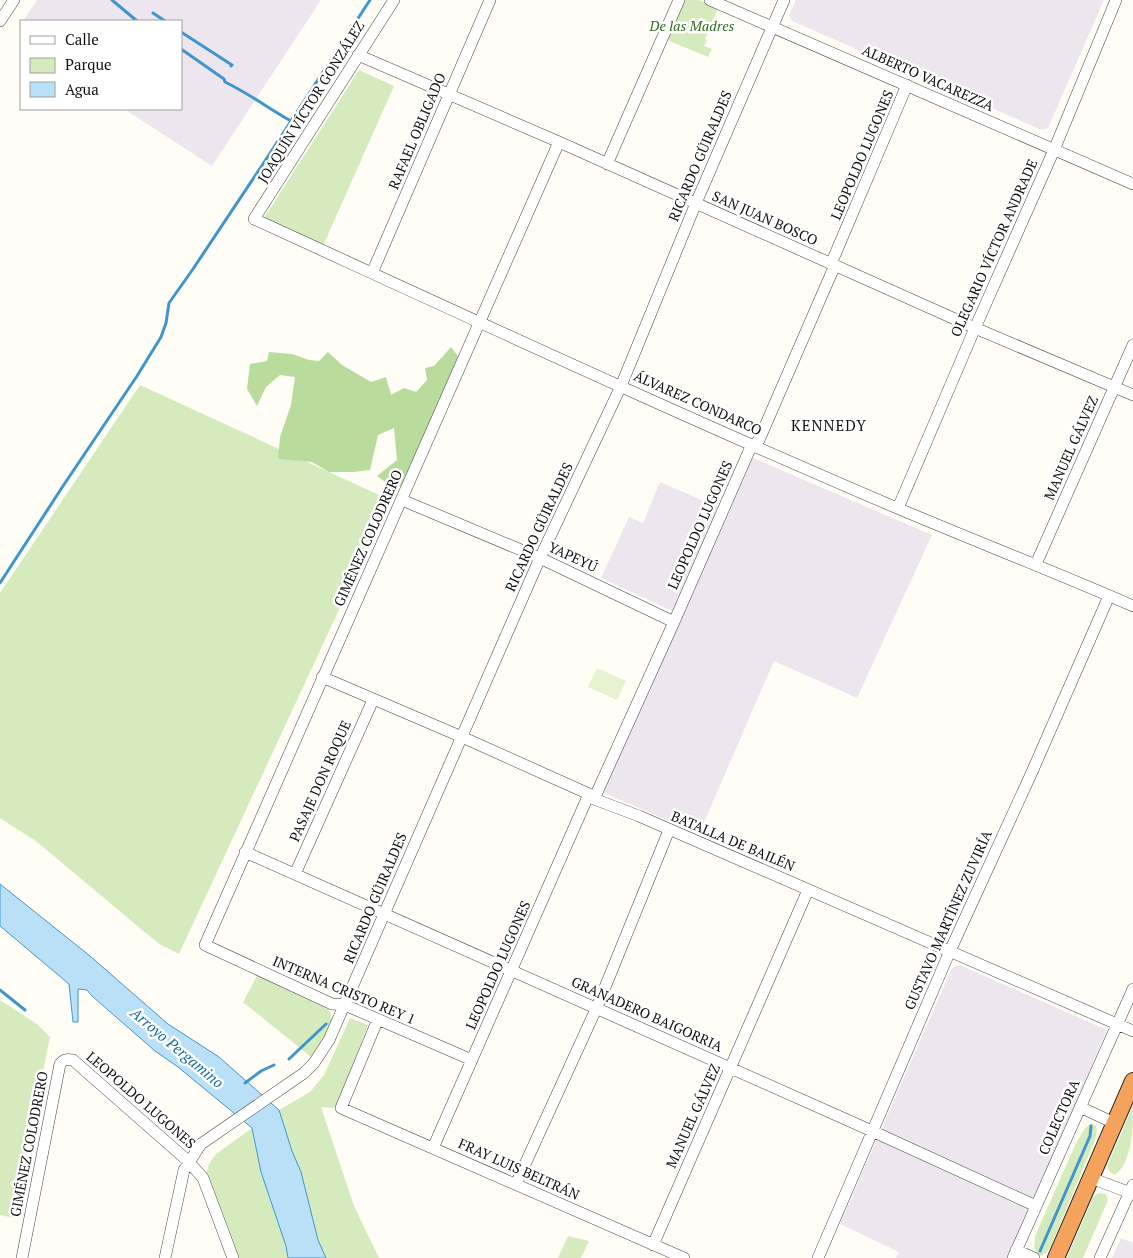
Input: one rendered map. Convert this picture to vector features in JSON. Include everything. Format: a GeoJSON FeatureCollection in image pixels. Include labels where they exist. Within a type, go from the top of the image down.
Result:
{"type":"FeatureCollection","features":[{"type":"Feature","properties":{"kind":"highway"},"geometry":{"type":"LineString","coordinates":[[1056,1258],[1133,1081]]}},
{"type":"Feature","properties":{"kind":"street"},"geometry":{"type":"LineString","coordinates":[[0,21],[14,0]]}},
{"type":"Feature","properties":{"kind":"street","name":"JOAQUÍN VÍCTOR GONZÁLEZ"},"geometry":{"type":"LineString","coordinates":[[254,219],[394,0]]}},
{"type":"Feature","properties":{"kind":"street","name":"RAFAEL OBLIGADO"},"geometry":{"type":"LineString","coordinates":[[372,273],[490,0]]}},
{"type":"Feature","properties":{"kind":"street"},"geometry":{"type":"LineString","coordinates":[[607,164],[679,0]]}},
{"type":"Feature","properties":{"kind":"street","name":"ALBERTO VACAREZZA"},"geometry":{"type":"LineString","coordinates":[[710,0],[1133,184]]}},
{"type":"Feature","properties":{"kind":"street","name":"RICARDO GÜIRALDES"},"geometry":{"type":"LineString","coordinates":[[188,1161],[201,1144],[304,1073],[314,1063],[329,1040],[540,558],[621,386],[696,203],[784,0]]}},
{"type":"Feature","properties":{"kind":"street","name":"OLEGARIO VÍCTOR ANDRADE"},"geometry":{"type":"LineString","coordinates":[[898,508],[1054,150],[1116,0]]}},
{"type":"Feature","properties":{"kind":"street","name":"SAN JUAN BOSCO"},"geometry":{"type":"LineString","coordinates":[[358,55],[559,142],[975,328],[1133,395]]}},
{"type":"Feature","properties":{"kind":"street","name":"LEOPOLDO LUGONES"},"geometry":{"type":"LineString","coordinates":[[434,1148],[592,796],[674,622],[749,451],[759,440],[908,85]]}},
{"type":"Feature","properties":{"kind":"street","name":"GIMÉNEZ COLODRERO"},"geometry":{"type":"LineString","coordinates":[[205,945],[559,142]]}},
{"type":"Feature","properties":{"kind":"street","name":"ÁLVAREZ CONDARCO"},"geometry":{"type":"LineString","coordinates":[[254,219],[621,386],[898,508],[1133,606]]}},
{"type":"Feature","properties":{"kind":"street","name":"MANUEL GÁLVEZ"},"geometry":{"type":"LineString","coordinates":[[1036,564],[1133,345]]}},
{"type":"Feature","properties":{"kind":"street","name":"YAPEYÚ"},"geometry":{"type":"LineString","coordinates":[[402,500],[540,558],[674,622]]}},
{"type":"Feature","properties":{"kind":"street","name":"GUSTAVO MARTÍNEZ ZUVIRÍA"},"geometry":{"type":"LineString","coordinates":[[818,1258],[950,951],[1032,772],[1109,596]]}},
{"type":"Feature","properties":{"kind":"street","name":"BATALLA DE BAILÉN"},"geometry":{"type":"LineString","coordinates":[[322,677],[1133,1031]]}},
{"type":"Feature","properties":{"kind":"street","name":"PASAJE DON ROQUE"},"geometry":{"type":"LineString","coordinates":[[295,874],[373,700]]}},
{"type":"Feature","properties":{"kind":"street"},"geometry":{"type":"LineString","coordinates":[[516,1184],[597,1008],[669,830]]}},
{"type":"Feature","properties":{"kind":"street","name":"GRANADERO BAIGORRIA"},"geometry":{"type":"LineString","coordinates":[[245,852],[872,1130],[1036,1206]]}},
{"type":"Feature","properties":{"kind":"street","name":"MANUEL GÁLVEZ"},"geometry":{"type":"LineString","coordinates":[[653,1245],[808,890]]}},
{"type":"Feature","properties":{"kind":"street","name":"INTERNA CRISTO REY 1"},"geometry":{"type":"LineString","coordinates":[[205,945],[332,1004],[345,1005],[472,1060]]}},
{"type":"Feature","properties":{"kind":"street","name":"COLECTORA"},"geometry":{"type":"LineString","coordinates":[[1014,1254],[1133,990]]}},
{"type":"Feature","properties":{"kind":"street","name":"FRAY LUIS BELTRÁN"},"geometry":{"type":"LineString","coordinates":[[378,1019],[341,1108],[684,1258]]}},
{"type":"Feature","properties":{"kind":"street","name":"LEOPOLDO LUGONES"},"geometry":{"type":"LineString","coordinates":[[60,1064],[63,1060],[73,1060],[188,1161],[203,1178],[233,1258]]}},
{"type":"Feature","properties":{"kind":"street","name":"GIMÉNEZ COLODRERO"},"geometry":{"type":"LineString","coordinates":[[22,1258],[60,1064]]}},
{"type":"Feature","properties":{"kind":"street"},"geometry":{"type":"LineString","coordinates":[[1080,1107],[1114,1123]]}},
{"type":"Feature","properties":{"kind":"street"},"geometry":{"type":"LineString","coordinates":[[165,1258],[178,1191],[188,1161]]}},
{"type":"Feature","properties":{"kind":"street"},"geometry":{"type":"LineString","coordinates":[[1091,1178],[1132,1191],[1100,1258]]}},
{"type":"Feature","properties":{"kind":"street"},"geometry":{"type":"LineString","coordinates":[[1014,1254],[1034,1258]]}},
{"type":"Feature","properties":{"kind":"shaded area"},"geometry":{"type":"Polygon","coordinates":[[[37,0],[321,0],[212,166],[126,110],[182,110],[182,20],[24,20],[37,0]]]}},
{"type":"Feature","properties":{"kind":"shaded area"},"geometry":{"type":"Polygon","coordinates":[[[796,0],[1104,0],[1048,128],[1042,130],[792,21],[789,15],[796,0]]]}},
{"type":"Feature","properties":{"kind":"shaded area"},"geometry":{"type":"Polygon","coordinates":[[[753,458],[932,535],[857,698],[774,661],[699,834],[602,792],[753,458]]]}},
{"type":"Feature","properties":{"kind":"shaded area"},"geometry":{"type":"Polygon","coordinates":[[[660,482],[718,507],[672,611],[601,578],[629,517],[643,523],[660,482]]]}},
{"type":"Feature","properties":{"kind":"shaded area"},"geometry":{"type":"Polygon","coordinates":[[[960,965],[1107,1030],[1008,1258],[896,1258],[899,1252],[840,1224],[952,968],[960,965]]]}},
{"type":"Feature","properties":{"kind":"shaded area"},"geometry":{"type":"Polygon","coordinates":[[[1121,1238],[1133,1243],[1133,1258],[1112,1258],[1121,1238]]]}},
{"type":"Feature","properties":{"kind":"green space","name":"De las Madres"},"geometry":{"type":"Polygon","coordinates":[[[685,0],[699,0],[718,8],[705,39],[707,40],[704,46],[712,49],[708,57],[667,40],[685,0]]]}},
{"type":"Feature","properties":{"kind":"green space"},"geometry":{"type":"Polygon","coordinates":[[[359,70],[394,86],[323,246],[264,218],[359,70]]]}},
{"type":"Feature","properties":{"kind":"green space"},"geometry":{"type":"Polygon","coordinates":[[[451,347],[458,356],[453,378],[404,486],[391,486],[377,476],[397,460],[394,428],[378,435],[370,470],[329,472],[312,462],[278,459],[280,437],[291,405],[295,377],[280,375],[266,387],[257,406],[247,389],[250,364],[267,361],[269,352],[292,354],[309,360],[319,361],[328,352],[342,365],[371,382],[386,377],[391,395],[404,388],[416,392],[427,380],[425,368],[434,366],[451,347]]]}},
{"type":"Feature","properties":{"kind":"green space"},"geometry":{"type":"Polygon","coordinates":[[[140,385],[390,500],[179,954],[159,944],[37,842],[0,818],[0,593],[140,385]]]}},
{"type":"Feature","properties":{"kind":"green space"},"geometry":{"type":"Polygon","coordinates":[[[597,668],[626,681],[617,700],[588,687],[597,668]]]}},
{"type":"Feature","properties":{"kind":"green space"},"geometry":{"type":"Polygon","coordinates":[[[257,976],[328,1009],[331,1015],[330,1027],[311,1057],[243,1002],[257,976]]]}},
{"type":"Feature","properties":{"kind":"green space"},"geometry":{"type":"Polygon","coordinates":[[[0,1000],[37,1024],[50,1037],[14,1218],[0,1215],[0,1000]]]}},
{"type":"Feature","properties":{"kind":"green space"},"geometry":{"type":"Polygon","coordinates":[[[350,1018],[368,1025],[336,1108],[321,1107],[354,1206],[379,1258],[326,1258],[318,1240],[301,1172],[279,1110],[310,1092],[324,1075],[350,1018]]]}},
{"type":"Feature","properties":{"kind":"green space"},"geometry":{"type":"Polygon","coordinates":[[[1133,1106],[1129,1153],[1121,1169],[1115,1175],[1109,1171],[1108,1164],[1133,1106]]]}},
{"type":"Feature","properties":{"kind":"green space"},"geometry":{"type":"Polygon","coordinates":[[[1092,1123],[1096,1126],[1097,1131],[1095,1140],[1050,1248],[1041,1256],[1037,1254],[1034,1248],[1035,1236],[1076,1143],[1085,1128],[1092,1123]]]}},
{"type":"Feature","properties":{"kind":"green space"},"geometry":{"type":"Polygon","coordinates":[[[252,1128],[261,1172],[286,1246],[288,1258],[237,1258],[206,1175],[209,1164],[216,1154],[252,1128]]]}},
{"type":"Feature","properties":{"kind":"green space"},"geometry":{"type":"Polygon","coordinates":[[[1099,1193],[1106,1194],[1108,1200],[1083,1258],[1067,1258],[1093,1197],[1099,1193]]]}},
{"type":"Feature","properties":{"kind":"green space"},"geometry":{"type":"Polygon","coordinates":[[[568,1236],[589,1241],[581,1258],[558,1258],[568,1236]]]}},
{"type":"Feature","properties":{"kind":"water","name":"Arroyo Pergamino"},"geometry":{"type":"Polygon","coordinates":[[[0,884],[90,956],[168,1024],[219,1057],[279,1110],[301,1172],[318,1240],[326,1258],[288,1258],[286,1246],[261,1172],[252,1128],[178,1067],[155,1051],[87,990],[78,989],[78,1022],[73,1022],[69,984],[0,926],[0,884]]]}},
{"type":"Feature","properties":{"kind":"waterway"},"geometry":{"type":"LineString","coordinates":[[112,0],[136,20]]}},
{"type":"Feature","properties":{"kind":"waterway"},"geometry":{"type":"LineString","coordinates":[[0,583],[161,337],[166,323],[169,303],[370,0]]}},
{"type":"Feature","properties":{"kind":"waterway"},"geometry":{"type":"LineString","coordinates":[[153,13],[164,20]]}},
{"type":"Feature","properties":{"kind":"waterway"},"geometry":{"type":"LineString","coordinates":[[182,33],[231,66]]}},
{"type":"Feature","properties":{"kind":"waterway"},"geometry":{"type":"LineString","coordinates":[[182,50],[224,79],[225,82],[291,121]]}},
{"type":"Feature","properties":{"kind":"waterway"},"geometry":{"type":"LineString","coordinates":[[0,990],[25,1010]]}},
{"type":"Feature","properties":{"kind":"waterway"},"geometry":{"type":"LineString","coordinates":[[289,1059],[326,1024]]}},
{"type":"Feature","properties":{"kind":"waterway"},"geometry":{"type":"LineString","coordinates":[[245,1083],[261,1071],[274,1065]]}},
{"type":"Feature","properties":{"kind":"waterway"},"geometry":{"type":"LineString","coordinates":[[1040,1251],[1090,1136],[1091,1126]]}},
{"type":"Feature","properties":{"kind":"district","name":"KENNEDY"},"geometry":{"type":"Point","coordinates":[829,426]}}]}
